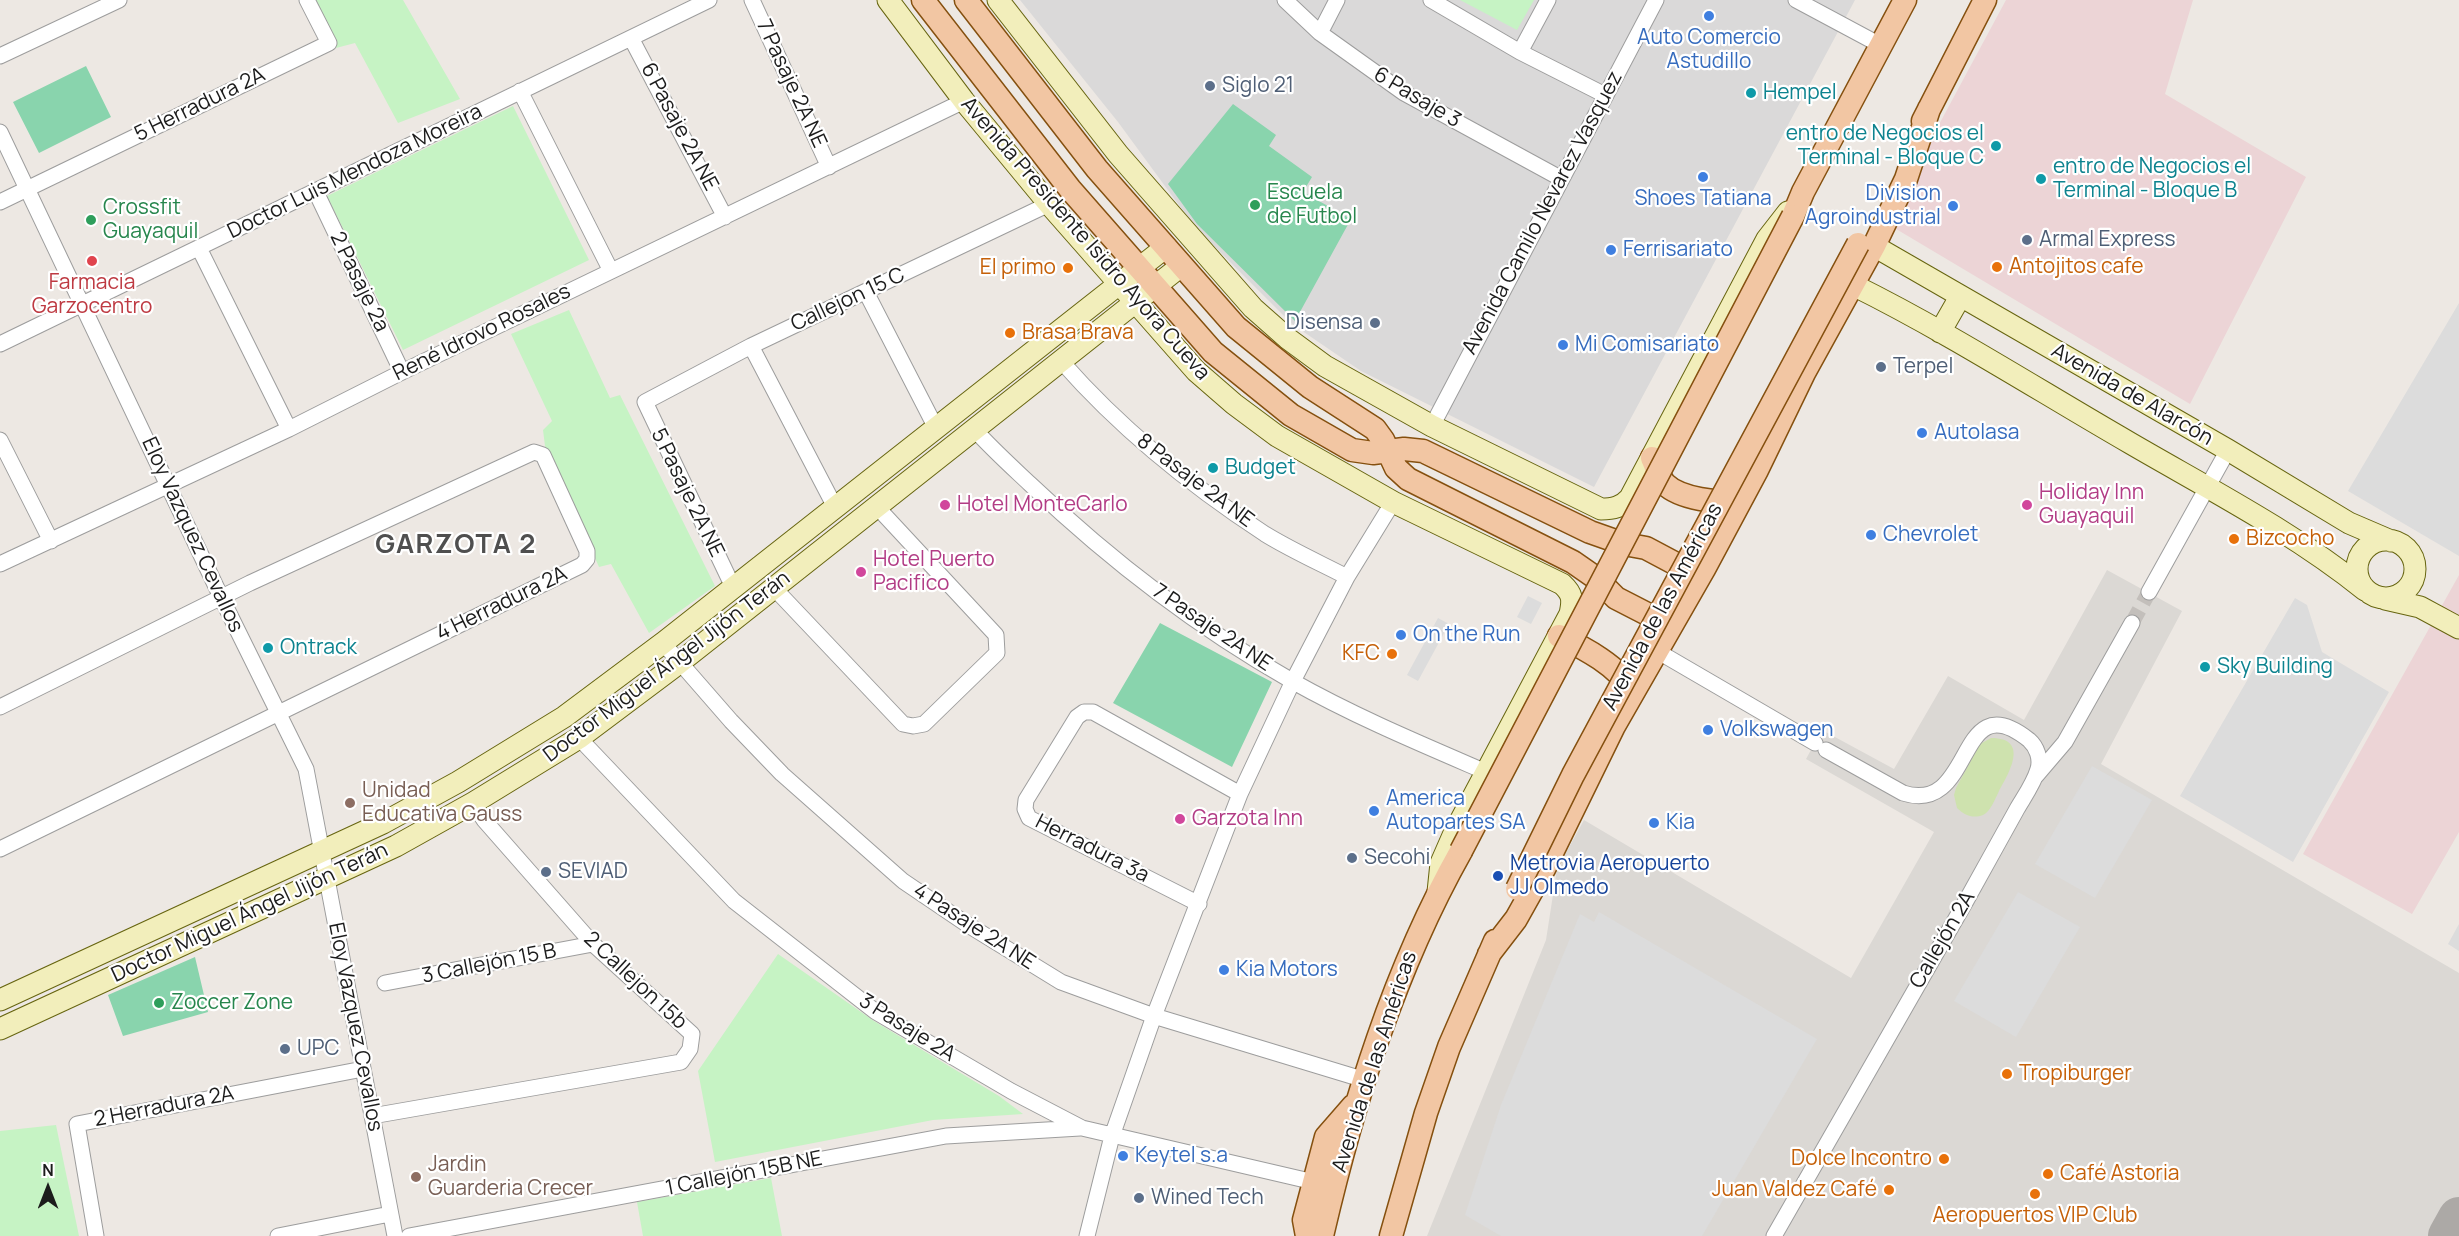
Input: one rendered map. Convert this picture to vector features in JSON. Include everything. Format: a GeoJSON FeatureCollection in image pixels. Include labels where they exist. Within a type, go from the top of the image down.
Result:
{"type":"FeatureCollection","features":[{"type":"Feature","properties":{"kind":"main road","name":"Avenida Presidente Isidro Ayora Cueva"},"geometry":{"type":"LineString","coordinates":[[888,0],[964,101],[1049,204],[1196,371],[1234,404],[1277,436],[1393,501],[1562,584]]}},
{"type":"Feature","properties":{"kind":"main road","name":"Avenida Presidente Isidro Ayora Cueva"},"geometry":{"type":"LineString","coordinates":[[923,0],[1070,189],[1213,352],[1291,415],[1352,450],[1373,453],[1404,449],[1423,452],[1590,532],[1624,544],[1646,548],[1678,565],[1692,569],[1704,569]]}},
{"type":"Feature","properties":{"kind":"main road"},"geometry":{"type":"LineString","coordinates":[[966,0],[1097,169],[1236,327],[1310,387],[1375,429],[1396,468],[1408,478],[1573,562],[1596,578],[1616,598],[1653,617],[1668,631]]}},
{"type":"Feature","properties":{"kind":"main road"},"geometry":{"type":"LineString","coordinates":[[998,0],[1118,154],[1253,308],[1325,366],[1432,426]]}},
{"type":"Feature","properties":{"kind":"main road","name":"Avenida de las Américas"},"geometry":{"type":"LineString","coordinates":[[1322,1236],[1362,1090],[1409,956],[1438,892],[1905,0]]}},
{"type":"Feature","properties":{"kind":"main road","name":"Avenida de las Américas"},"geometry":{"type":"LineString","coordinates":[[1391,1236],[1426,1113],[1449,1047],[1517,889],[1578,766],[1866,245],[1929,109],[1985,0]]}},
{"type":"Feature","properties":{"kind":"main road","name":"Avenida de las Américas"},"geometry":{"type":"LineString","coordinates":[[1432,426],[1600,509],[1611,509],[1624,504],[1630,498],[1652,459],[1767,239],[1803,192]]}},
{"type":"Feature","properties":{"kind":"main road"},"geometry":{"type":"LineString","coordinates":[[1489,954],[1516,919],[1633,692],[1704,569],[1804,373],[1853,285],[1866,245]]}},
{"type":"Feature","properties":{"kind":"main road","name":"Avenida de Alarcón"},"geometry":{"type":"LineString","coordinates":[[1866,245],[2228,450],[2349,523],[2391,541]]}},
{"type":"Feature","properties":{"kind":"main road","name":"Doctor Miguel Ángel Jijón Terán"},"geometry":{"type":"LineString","coordinates":[[0,1000],[402,813],[555,723],[663,643],[1166,247]]}},
{"type":"Feature","properties":{"kind":"main road","name":"Doctor Miguel Ángel Jijón Terán"},"geometry":{"type":"LineString","coordinates":[[0,1029],[396,846],[473,803],[579,738],[679,663],[1181,266]]}},
{"type":"Feature","properties":{"kind":"main road","name":"Avenida de Alarcón"},"geometry":{"type":"LineString","coordinates":[[1853,285],[1940,332],[2207,488],[2331,562],[2373,594],[2420,607],[2459,628]]}},
{"type":"Feature","properties":{"kind":"main road"},"geometry":{"type":"LineString","coordinates":[[1940,332],[1960,297]]}},
{"type":"Feature","properties":{"kind":"main road"},"geometry":{"type":"LineString","coordinates":[[1652,459],[1664,483],[1677,493],[1719,503],[1739,502]]}},
{"type":"Feature","properties":{"kind":"main road"},"geometry":{"type":"LineString","coordinates":[[2391,541],[2408,550],[2413,559],[2413,579],[2401,594],[2392,598],[2373,594],[2357,573],[2360,555],[2373,543],[2391,541]]}},
{"type":"Feature","properties":{"kind":"main road","name":"Avenida de las Américas"},"geometry":{"type":"LineString","coordinates":[[1438,892],[1441,863],[1486,772],[1570,614],[1573,601],[1571,592],[1562,584]]}},
{"type":"Feature","properties":{"kind":"main road"},"geometry":{"type":"LineString","coordinates":[[1559,636],[1594,654],[1629,684],[1633,692]]}},
{"type":"Feature","properties":{"kind":"main road"},"geometry":{"type":"LineString","coordinates":[[1307,1236],[1304,1220],[1326,1137],[1362,1090]]}},
{"type":"Feature","properties":{"kind":"street"},"geometry":{"type":"LineString","coordinates":[[0,56],[119,0]]}},
{"type":"Feature","properties":{"kind":"street","name":"5 Herradura 2A"},"geometry":{"type":"LineString","coordinates":[[28,189],[329,43],[307,0]]}},
{"type":"Feature","properties":{"kind":"street","name":"Doctor Luis Mendoza Moreira"},"geometry":{"type":"LineString","coordinates":[[0,344],[709,0]]}},
{"type":"Feature","properties":{"kind":"street","name":"7 Pasaje 2A NE"},"geometry":{"type":"LineString","coordinates":[[752,0],[829,167]]}},
{"type":"Feature","properties":{"kind":"street","name":"6 Pasaje 3"},"geometry":{"type":"LineString","coordinates":[[1285,0],[1320,33],[1404,93],[1560,178]]}},
{"type":"Feature","properties":{"kind":"street"},"geometry":{"type":"LineString","coordinates":[[1320,33],[1337,0]]}},
{"type":"Feature","properties":{"kind":"street"},"geometry":{"type":"LineString","coordinates":[[1520,52],[1548,0]]}},
{"type":"Feature","properties":{"kind":"street","name":"Avenida Camilo Nevarez Vasquez"},"geometry":{"type":"LineString","coordinates":[[1432,426],[1560,178],[1656,0]]}},
{"type":"Feature","properties":{"kind":"street"},"geometry":{"type":"LineString","coordinates":[[1796,0],[1882,46]]}},
{"type":"Feature","properties":{"kind":"street"},"geometry":{"type":"LineString","coordinates":[[1439,2],[1520,52],[1605,94]]}},
{"type":"Feature","properties":{"kind":"street","name":"6 Pasaje 2A NE"},"geometry":{"type":"LineString","coordinates":[[631,38],[725,217]]}},
{"type":"Feature","properties":{"kind":"street"},"geometry":{"type":"LineString","coordinates":[[520,91],[611,270]]}},
{"type":"Feature","properties":{"kind":"street","name":"René Idrovo Rosales"},"geometry":{"type":"LineString","coordinates":[[0,564],[289,429],[611,270],[964,101]]}},
{"type":"Feature","properties":{"kind":"street","name":"Eloy Vazquez Cevallos"},"geometry":{"type":"LineString","coordinates":[[0,132],[221,597],[306,769],[394,1236]]}},
{"type":"Feature","properties":{"kind":"street"},"geometry":{"type":"LineString","coordinates":[[0,202],[28,189]]}},
{"type":"Feature","properties":{"kind":"street","name":"2 Pasaje 2a"},"geometry":{"type":"LineString","coordinates":[[316,192],[402,372]]}},
{"type":"Feature","properties":{"kind":"street","name":"Callejon 15 C"},"geometry":{"type":"LineString","coordinates":[[648,399],[751,346],[1049,204]]}},
{"type":"Feature","properties":{"kind":"street"},"geometry":{"type":"LineString","coordinates":[[199,248],[289,429]]}},
{"type":"Feature","properties":{"kind":"street"},"geometry":{"type":"LineString","coordinates":[[866,292],[936,428]]}},
{"type":"Feature","properties":{"kind":"street"},"geometry":{"type":"LineString","coordinates":[[751,346],[835,507]]}},
{"type":"Feature","properties":{"kind":"street","name":"8 Pasaje 2A NE"},"geometry":{"type":"LineString","coordinates":[[1062,362],[1124,427],[1193,484],[1267,535],[1347,577]]}},
{"type":"Feature","properties":{"kind":"street","name":"5 Pasaje 2A NE"},"geometry":{"type":"LineString","coordinates":[[648,399],[646,406],[733,587]]}},
{"type":"Feature","properties":{"kind":"street","name":"7 Pasaje 2A NE"},"geometry":{"type":"LineString","coordinates":[[975,430],[1077,529],[1132,574],[1210,631],[1293,681],[1400,735],[1486,772]]}},
{"type":"Feature","properties":{"kind":"street"},"geometry":{"type":"LineString","coordinates":[[0,440],[51,541]]}},
{"type":"Feature","properties":{"kind":"street"},"geometry":{"type":"LineString","coordinates":[[2149,592],[2228,450]]}},
{"type":"Feature","properties":{"kind":"street","name":"4 Herradura 2A"},"geometry":{"type":"LineString","coordinates":[[0,707],[221,597],[534,452],[543,455],[586,551],[586,559],[582,565],[0,849]]}},
{"type":"Feature","properties":{"kind":"street"},"geometry":{"type":"LineString","coordinates":[[1087,1236],[1112,1136],[1154,1016],[1240,794],[1293,681],[1347,577],[1393,501]]}},
{"type":"Feature","properties":{"kind":"street"},"geometry":{"type":"LineString","coordinates":[[774,588],[903,724],[913,726],[924,724],[997,653],[996,635],[877,507]]}},
{"type":"Feature","properties":{"kind":"street","name":"Callejón 2A"},"geometry":{"type":"LineString","coordinates":[[1774,1236],[2036,776],[2065,742],[2132,623]]}},
{"type":"Feature","properties":{"kind":"street","name":"4 Pasaje 2A NE"},"geometry":{"type":"LineString","coordinates":[[663,643],[730,721],[782,774],[903,881],[965,923],[1061,982],[1362,1090]]}},
{"type":"Feature","properties":{"kind":"street"},"geometry":{"type":"LineString","coordinates":[[1657,651],[1821,747],[1915,797],[1935,794],[1949,782],[1978,733],[1996,726],[2005,728],[2029,741],[2035,748],[2039,766],[2036,776]]}},
{"type":"Feature","properties":{"kind":"street","name":"Herradura 3a"},"geometry":{"type":"LineString","coordinates":[[1199,904],[1029,818],[1025,809],[1026,800],[1077,717],[1084,712],[1093,712],[1240,794]]}},
{"type":"Feature","properties":{"kind":"street","name":"3 Pasaje 2A"},"geometry":{"type":"LineString","coordinates":[[579,738],[734,901],[876,1012],[1011,1092],[1082,1128],[1314,1182]]}},
{"type":"Feature","properties":{"kind":"street","name":"2 Callejon 15b"},"geometry":{"type":"LineString","coordinates":[[372,1116],[681,1062],[690,1049],[692,1034],[592,944],[484,820],[473,803]]}},
{"type":"Feature","properties":{"kind":"street","name":"3 Callejón 15 B"},"geometry":{"type":"LineString","coordinates":[[385,983],[592,944]]}},
{"type":"Feature","properties":{"kind":"street","name":"2 Herradura 2A"},"geometry":{"type":"LineString","coordinates":[[96,1236],[77,1124],[363,1069]]}},
{"type":"Feature","properties":{"kind":"street","name":"1 Callejón 15B NE"},"geometry":{"type":"LineString","coordinates":[[409,1236],[946,1136],[1082,1128]]}},
{"type":"Feature","properties":{"kind":"street"},"geometry":{"type":"LineString","coordinates":[[278,1236],[390,1214]]}},
{"type":"Feature","properties":{"kind":"shaded area"},"geometry":{"type":"Polygon","coordinates":[[[1020,0],[1855,0],[1594,487],[1361,371],[1292,324],[1195,227],[1118,122],[1020,0]]]}},
{"type":"Feature","properties":{"kind":"shaded area"},"geometry":{"type":"Polygon","coordinates":[[[2006,0],[2193,0],[2165,94],[2306,177],[2190,404],[1886,223],[2006,0]]]}},
{"type":"Feature","properties":{"kind":"shaded area"},"geometry":{"type":"Polygon","coordinates":[[[2459,303],[2459,556],[2348,491],[2459,303]]]}},
{"type":"Feature","properties":{"kind":"shaded area"},"geometry":{"type":"Polygon","coordinates":[[[2107,570],[2182,611],[2101,764],[2459,973],[2459,1236],[1427,1236],[1546,940],[1557,869],[1584,820],[1851,978],[1934,832],[1806,759],[1822,730],[1894,769],[1948,676],[2024,720],[2107,570]]]}},
{"type":"Feature","properties":{"kind":"shaded area"},"geometry":{"type":"Polygon","coordinates":[[[2459,575],[2459,832],[2412,914],[2303,854],[2459,575]]]}},
{"type":"Feature","properties":{"kind":"shaded area"},"geometry":{"type":"Polygon","coordinates":[[[1528,596],[1542,603],[1531,624],[1517,617],[1528,596]]]}},
{"type":"Feature","properties":{"kind":"shaded area"},"geometry":{"type":"Polygon","coordinates":[[[2295,598],[2307,605],[2322,652],[2389,692],[2293,862],[2180,796],[2295,598]]]}},
{"type":"Feature","properties":{"kind":"shaded area"},"geometry":{"type":"Polygon","coordinates":[[[1438,618],[1449,624],[1418,681],[1407,675],[1438,618]]]}},
{"type":"Feature","properties":{"kind":"shaded area"},"geometry":{"type":"Polygon","coordinates":[[[2092,766],[2152,800],[2095,898],[2035,864],[2092,766]]]}},
{"type":"Feature","properties":{"kind":"shaded area"},"geometry":{"type":"Polygon","coordinates":[[[2018,892],[2080,927],[2016,1037],[1954,1001],[2018,892]]]}},
{"type":"Feature","properties":{"kind":"shaded area"},"geometry":{"type":"Polygon","coordinates":[[[1599,912],[1817,1039],[1702,1236],[1501,1236],[1465,1215],[1501,1105],[1580,914],[1594,922],[1599,912]]]}},
{"type":"Feature","properties":{"kind":"shaded area"},"geometry":{"type":"Polygon","coordinates":[[[2459,924],[2459,951],[2448,944],[2459,924]]]}},
{"type":"Feature","properties":{"kind":"green space"},"geometry":{"type":"Polygon","coordinates":[[[313,0],[403,0],[460,99],[398,123],[355,43],[336,48],[313,0]]]}},
{"type":"Feature","properties":{"kind":"green space"},"geometry":{"type":"Polygon","coordinates":[[[1460,0],[1534,0],[1517,30],[1460,0]]]}},
{"type":"Feature","properties":{"kind":"green space"},"geometry":{"type":"Polygon","coordinates":[[[86,66],[111,117],[39,153],[13,102],[86,66]]]}},
{"type":"Feature","properties":{"kind":"green space","name":"Escuela de Futbol"},"geometry":{"type":"Polygon","coordinates":[[[1233,104],[1276,135],[1269,146],[1312,177],[1303,192],[1351,219],[1295,321],[1197,224],[1168,184],[1233,104]]]}},
{"type":"Feature","properties":{"kind":"green space"},"geometry":{"type":"Polygon","coordinates":[[[513,106],[589,260],[403,350],[327,196],[513,106]]]}},
{"type":"Feature","properties":{"kind":"green space"},"geometry":{"type":"Polygon","coordinates":[[[569,310],[610,398],[620,395],[715,586],[649,633],[611,564],[599,567],[545,446],[543,430],[552,421],[511,334],[569,310]]]}},
{"type":"Feature","properties":{"kind":"green space"},"geometry":{"type":"Polygon","coordinates":[[[1160,623],[1272,682],[1232,767],[1113,703],[1160,623]]]}},
{"type":"Feature","properties":{"kind":"green space"},"geometry":{"type":"Polygon","coordinates":[[[1991,738],[2010,744],[2013,750],[2011,766],[1988,811],[1976,817],[1969,816],[1957,808],[1954,795],[1980,744],[1991,738]]]}},
{"type":"Feature","properties":{"kind":"green space"},"geometry":{"type":"Polygon","coordinates":[[[778,954],[874,1021],[999,1096],[1023,1114],[933,1120],[715,1162],[698,1071],[778,954]]]}},
{"type":"Feature","properties":{"kind":"green space","name":"Zoccer Zone"},"geometry":{"type":"Polygon","coordinates":[[[195,957],[208,1012],[123,1036],[108,995],[195,957]]]}},
{"type":"Feature","properties":{"kind":"green space"},"geometry":{"type":"Polygon","coordinates":[[[56,1125],[79,1236],[0,1236],[0,1131],[56,1125]]]}},
{"type":"Feature","properties":{"kind":"green space"},"geometry":{"type":"Polygon","coordinates":[[[771,1178],[782,1236],[643,1236],[637,1202],[771,1178]]]}},
{"type":"Feature","properties":{"kind":"taxiway"},"geometry":{"type":"LineString","coordinates":[[2449,1236],[2459,1218]]}},
{"type":"Feature","properties":{"kind":"tunnel"},"geometry":{"type":"LineString","coordinates":[[2132,623],[2149,592]]}},
{"type":"Feature","properties":{"kind":"place","name":"Auto Comercio Astudillo"},"geometry":{"type":"Point","coordinates":[1709,16]}},
{"type":"Feature","properties":{"kind":"place","name":"Siglo 21"},"geometry":{"type":"Point","coordinates":[1210,86]}},
{"type":"Feature","properties":{"kind":"place","name":"Hempel"},"geometry":{"type":"Point","coordinates":[1751,93]}},
{"type":"Feature","properties":{"kind":"place","name":"entro de Negocios el Terminal - Bloque C"},"geometry":{"type":"Point","coordinates":[1996,146]}},
{"type":"Feature","properties":{"kind":"place","name":"Shoes Tatiana"},"geometry":{"type":"Point","coordinates":[1703,177]}},
{"type":"Feature","properties":{"kind":"place","name":"entro de Negocios el Terminal - Bloque B"},"geometry":{"type":"Point","coordinates":[2041,179]}},
{"type":"Feature","properties":{"kind":"place","name":"Escuela de Futbol"},"geometry":{"type":"Point","coordinates":[1255,205]}},
{"type":"Feature","properties":{"kind":"place","name":"Division Agroindustrial"},"geometry":{"type":"Point","coordinates":[1953,206]}},
{"type":"Feature","properties":{"kind":"place","name":"Crossfit Guayaquil"},"geometry":{"type":"Point","coordinates":[91,220]}},
{"type":"Feature","properties":{"kind":"place","name":"Armal Express"},"geometry":{"type":"Point","coordinates":[2027,240]}},
{"type":"Feature","properties":{"kind":"place","name":"Ferrisariato"},"geometry":{"type":"Point","coordinates":[1611,250]}},
{"type":"Feature","properties":{"kind":"place","name":"Farmacia Garzocentro"},"geometry":{"type":"Point","coordinates":[92,261]}},
{"type":"Feature","properties":{"kind":"place","name":"Antojitos cafe"},"geometry":{"type":"Point","coordinates":[1997,267]}},
{"type":"Feature","properties":{"kind":"place","name":"El primo"},"geometry":{"type":"Point","coordinates":[1068,268]}},
{"type":"Feature","properties":{"kind":"place","name":"Disensa"},"geometry":{"type":"Point","coordinates":[1375,323]}},
{"type":"Feature","properties":{"kind":"place","name":"Brasa Brava"},"geometry":{"type":"Point","coordinates":[1010,333]}},
{"type":"Feature","properties":{"kind":"place","name":"Mi Comisariato"},"geometry":{"type":"Point","coordinates":[1563,345]}},
{"type":"Feature","properties":{"kind":"place","name":"Terpel"},"geometry":{"type":"Point","coordinates":[1881,367]}},
{"type":"Feature","properties":{"kind":"place","name":"Autolasa"},"geometry":{"type":"Point","coordinates":[1922,433]}},
{"type":"Feature","properties":{"kind":"place","name":"Budget"},"geometry":{"type":"Point","coordinates":[1213,468]}},
{"type":"Feature","properties":{"kind":"place","name":"Hotel MonteCarlo"},"geometry":{"type":"Point","coordinates":[945,505]}},
{"type":"Feature","properties":{"kind":"place","name":"Holiday Inn Guayaquil"},"geometry":{"type":"Point","coordinates":[2027,505]}},
{"type":"Feature","properties":{"kind":"place","name":"Chevrolet"},"geometry":{"type":"Point","coordinates":[1871,535]}},
{"type":"Feature","properties":{"kind":"place","name":"Bizcocho"},"geometry":{"type":"Point","coordinates":[2234,539]}},
{"type":"Feature","properties":{"kind":"place","name":"Hotel Puerto Pacifico"},"geometry":{"type":"Point","coordinates":[861,572]}},
{"type":"Feature","properties":{"kind":"place","name":"On the Run"},"geometry":{"type":"Point","coordinates":[1401,635]}},
{"type":"Feature","properties":{"kind":"place","name":"Ontrack"},"geometry":{"type":"Point","coordinates":[268,648]}},
{"type":"Feature","properties":{"kind":"place","name":"KFC"},"geometry":{"type":"Point","coordinates":[1392,654]}},
{"type":"Feature","properties":{"kind":"place","name":"Sky Building"},"geometry":{"type":"Point","coordinates":[2205,667]}},
{"type":"Feature","properties":{"kind":"place","name":"Volkswagen"},"geometry":{"type":"Point","coordinates":[1708,730]}},
{"type":"Feature","properties":{"kind":"place","name":"Unidad Educativa Gauss"},"geometry":{"type":"Point","coordinates":[350,803]}},
{"type":"Feature","properties":{"kind":"place","name":"America Autopartes SA"},"geometry":{"type":"Point","coordinates":[1374,811]}},
{"type":"Feature","properties":{"kind":"place","name":"Garzota Inn"},"geometry":{"type":"Point","coordinates":[1180,819]}},
{"type":"Feature","properties":{"kind":"place","name":"Kia"},"geometry":{"type":"Point","coordinates":[1654,823]}},
{"type":"Feature","properties":{"kind":"place","name":"Secohi"},"geometry":{"type":"Point","coordinates":[1352,858]}},
{"type":"Feature","properties":{"kind":"place","name":"SEVIAD"},"geometry":{"type":"Point","coordinates":[546,872]}},
{"type":"Feature","properties":{"kind":"place","name":"Metrovia Aeropuerto JJ Olmedo"},"geometry":{"type":"Point","coordinates":[1498,876]}},
{"type":"Feature","properties":{"kind":"place","name":"Kia Motors"},"geometry":{"type":"Point","coordinates":[1224,970]}},
{"type":"Feature","properties":{"kind":"place","name":"Zoccer Zone"},"geometry":{"type":"Point","coordinates":[159,1003]}},
{"type":"Feature","properties":{"kind":"place","name":"UPC"},"geometry":{"type":"Point","coordinates":[285,1049]}},
{"type":"Feature","properties":{"kind":"place","name":"Tropiburger"},"geometry":{"type":"Point","coordinates":[2007,1074]}},
{"type":"Feature","properties":{"kind":"place","name":"Keytel s.a"},"geometry":{"type":"Point","coordinates":[1123,1156]}},
{"type":"Feature","properties":{"kind":"place","name":"Dolce Incontro"},"geometry":{"type":"Point","coordinates":[1944,1159]}},
{"type":"Feature","properties":{"kind":"place","name":"Café Astoria"},"geometry":{"type":"Point","coordinates":[2048,1174]}},
{"type":"Feature","properties":{"kind":"place","name":"Jardin Guarderia Crecer"},"geometry":{"type":"Point","coordinates":[416,1177]}},
{"type":"Feature","properties":{"kind":"place","name":"Juan Valdez Café"},"geometry":{"type":"Point","coordinates":[1889,1190]}},
{"type":"Feature","properties":{"kind":"place","name":"Aeropuertos VIP Club"},"geometry":{"type":"Point","coordinates":[2035,1194]}},
{"type":"Feature","properties":{"kind":"place","name":"Wined Tech"},"geometry":{"type":"Point","coordinates":[1139,1198]}},
{"type":"Feature","properties":{"kind":"district","name":"GARZOTA 2"},"geometry":{"type":"Point","coordinates":[456,545]}}]}
